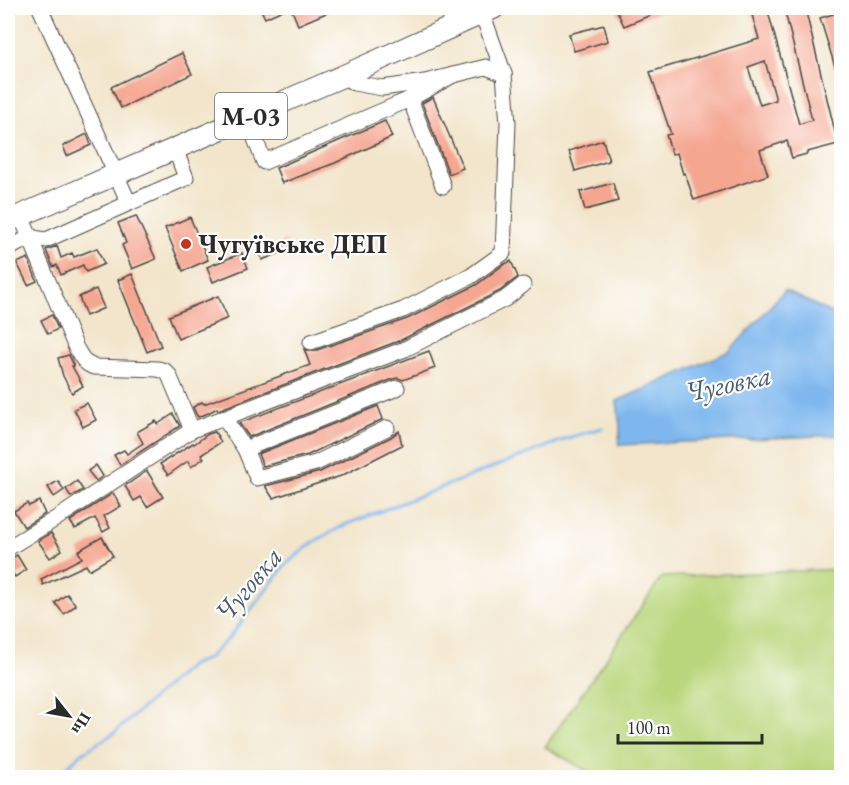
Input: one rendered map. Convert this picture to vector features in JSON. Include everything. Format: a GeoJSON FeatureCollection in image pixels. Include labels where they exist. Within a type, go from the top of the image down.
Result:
{"type":"FeatureCollection","features":[{"type":"Feature","properties":{"kind":"highway","name":"М-03"},"geometry":{"type":"LineString","coordinates":[[14,218],[343,76],[488,10]]}},
{"type":"Feature","properties":{"kind":"street"},"geometry":{"type":"LineString","coordinates":[[40,8],[129,202]]}},
{"type":"Feature","properties":{"kind":"street"},"geometry":{"type":"LineString","coordinates":[[311,342],[403,310],[471,276],[503,254],[508,123],[504,74],[488,10]]}},
{"type":"Feature","properties":{"kind":"street"},"geometry":{"type":"LineString","coordinates":[[343,76],[354,83],[382,88],[425,82],[486,67],[504,74]]}},
{"type":"Feature","properties":{"kind":"street"},"geometry":{"type":"LineString","coordinates":[[247,118],[264,162],[410,99],[453,75]]}},
{"type":"Feature","properties":{"kind":"street"},"geometry":{"type":"LineString","coordinates":[[410,99],[443,186]]}},
{"type":"Feature","properties":{"kind":"street"},"geometry":{"type":"LineString","coordinates":[[8,249],[30,237],[46,240],[186,178],[175,148]]}},
{"type":"Feature","properties":{"kind":"street"},"geometry":{"type":"LineString","coordinates":[[14,218],[30,237],[83,360],[94,367],[165,371],[169,375],[192,430]]}},
{"type":"Feature","properties":{"kind":"street"},"geometry":{"type":"LineString","coordinates":[[8,548],[192,430],[405,349],[505,299],[523,285]]}},
{"type":"Feature","properties":{"kind":"street"},"geometry":{"type":"LineString","coordinates":[[245,448],[397,388]]}},
{"type":"Feature","properties":{"kind":"street"},"geometry":{"type":"LineString","coordinates":[[224,418],[245,448],[257,478],[316,464],[387,428]]}},
{"type":"Feature","properties":{"kind":"green space"},"geometry":{"type":"Polygon","coordinates":[[[841,569],[841,777],[597,777],[545,747],[662,577],[841,569]]]}},
{"type":"Feature","properties":{"kind":"water"},"geometry":{"type":"Polygon","coordinates":[[[785,290],[841,318],[841,435],[619,445],[620,426],[617,401],[730,351],[785,290]]]}},
{"type":"Feature","properties":{"kind":"building"},"geometry":{"type":"Polygon","coordinates":[[[260,8],[287,8],[265,18],[260,8]]]}},
{"type":"Feature","properties":{"kind":"building"},"geometry":{"type":"Polygon","coordinates":[[[291,8],[338,8],[298,25],[291,8]]]}},
{"type":"Feature","properties":{"kind":"building"},"geometry":{"type":"Polygon","coordinates":[[[625,8],[668,8],[624,26],[617,11],[625,8]]]}},
{"type":"Feature","properties":{"kind":"building"},"geometry":{"type":"Polygon","coordinates":[[[750,8],[767,8],[799,124],[812,120],[785,12],[805,8],[838,144],[792,158],[787,141],[760,150],[768,175],[694,200],[677,153],[672,154],[666,135],[671,134],[650,72],[759,39],[750,8]],[[765,61],[748,67],[760,105],[776,100],[765,61]]]}},
{"type":"Feature","properties":{"kind":"building"},"geometry":{"type":"Polygon","coordinates":[[[840,12],[842,17],[842,82],[840,83],[820,18],[840,12]]]}},
{"type":"Feature","properties":{"kind":"building"},"geometry":{"type":"Polygon","coordinates":[[[604,25],[608,41],[574,51],[569,34],[604,25]]]}},
{"type":"Feature","properties":{"kind":"building"},"geometry":{"type":"Polygon","coordinates":[[[182,53],[192,74],[121,108],[111,87],[182,53]]]}},
{"type":"Feature","properties":{"kind":"building"},"geometry":{"type":"Polygon","coordinates":[[[433,97],[463,168],[449,174],[422,103],[433,97]]]}},
{"type":"Feature","properties":{"kind":"building"},"geometry":{"type":"Polygon","coordinates":[[[385,121],[392,137],[335,163],[282,183],[276,168],[385,121]]]}},
{"type":"Feature","properties":{"kind":"building"},"geometry":{"type":"Polygon","coordinates":[[[87,134],[91,145],[67,156],[63,146],[87,134]]]}},
{"type":"Feature","properties":{"kind":"building"},"geometry":{"type":"Polygon","coordinates":[[[603,140],[609,161],[575,171],[569,151],[603,140]]]}},
{"type":"Feature","properties":{"kind":"building"},"geometry":{"type":"Polygon","coordinates":[[[613,183],[618,201],[585,210],[580,192],[613,183]]]}},
{"type":"Feature","properties":{"kind":"building"},"geometry":{"type":"Polygon","coordinates":[[[136,216],[156,259],[132,269],[122,245],[126,243],[118,223],[136,216]]]}},
{"type":"Feature","properties":{"kind":"building","name":"Чугуївське ДЕП"},"geometry":{"type":"Polygon","coordinates":[[[190,217],[208,260],[183,271],[165,228],[190,217]]]}},
{"type":"Feature","properties":{"kind":"building"},"geometry":{"type":"Polygon","coordinates":[[[286,241],[290,249],[262,260],[259,252],[286,241]]]}},
{"type":"Feature","properties":{"kind":"building"},"geometry":{"type":"Polygon","coordinates":[[[57,246],[61,258],[72,253],[74,257],[97,248],[104,264],[86,272],[83,265],[61,275],[57,265],[53,267],[46,250],[57,246]]]}},
{"type":"Feature","properties":{"kind":"building"},"geometry":{"type":"Polygon","coordinates":[[[242,253],[248,268],[213,282],[207,267],[242,253]]]}},
{"type":"Feature","properties":{"kind":"building"},"geometry":{"type":"Polygon","coordinates":[[[28,258],[37,281],[28,285],[17,263],[28,258]]]}},
{"type":"Feature","properties":{"kind":"building"},"geometry":{"type":"Polygon","coordinates":[[[511,261],[518,277],[500,291],[401,340],[218,410],[217,408],[198,417],[196,414],[193,407],[202,402],[204,404],[310,365],[304,349],[314,351],[407,319],[476,285],[511,261]]]}},
{"type":"Feature","properties":{"kind":"building"},"geometry":{"type":"Polygon","coordinates":[[[132,274],[161,346],[147,352],[118,280],[132,274]]]}},
{"type":"Feature","properties":{"kind":"building"},"geometry":{"type":"Polygon","coordinates":[[[96,289],[104,308],[86,316],[79,297],[96,289]]]}},
{"type":"Feature","properties":{"kind":"building"},"geometry":{"type":"Polygon","coordinates":[[[218,296],[228,318],[178,339],[169,316],[218,296]]]}},
{"type":"Feature","properties":{"kind":"building"},"geometry":{"type":"Polygon","coordinates":[[[52,315],[58,329],[48,334],[41,320],[52,315]]]}},
{"type":"Feature","properties":{"kind":"building"},"geometry":{"type":"Polygon","coordinates":[[[429,351],[435,368],[403,380],[393,379],[249,437],[239,423],[429,351]]]}},
{"type":"Feature","properties":{"kind":"building"},"geometry":{"type":"Polygon","coordinates":[[[69,355],[83,386],[72,393],[63,376],[58,358],[69,355]]]}},
{"type":"Feature","properties":{"kind":"building"},"geometry":{"type":"Polygon","coordinates":[[[87,403],[96,420],[83,427],[74,409],[87,403]]]}},
{"type":"Feature","properties":{"kind":"building"},"geometry":{"type":"Polygon","coordinates":[[[378,406],[383,419],[308,455],[263,466],[258,454],[378,406]]]}},
{"type":"Feature","properties":{"kind":"building"},"geometry":{"type":"Polygon","coordinates":[[[173,414],[180,426],[120,465],[114,455],[124,450],[127,454],[143,443],[137,432],[156,421],[158,424],[173,414]]]}},
{"type":"Feature","properties":{"kind":"building"},"geometry":{"type":"Polygon","coordinates":[[[399,431],[402,445],[341,476],[273,498],[265,486],[320,472],[399,431]]]}},
{"type":"Feature","properties":{"kind":"building"},"geometry":{"type":"Polygon","coordinates":[[[215,432],[221,442],[201,455],[204,458],[191,467],[188,461],[168,475],[160,464],[215,432]]]}},
{"type":"Feature","properties":{"kind":"building"},"geometry":{"type":"Polygon","coordinates":[[[96,465],[103,476],[96,481],[88,471],[96,465]]]}},
{"type":"Feature","properties":{"kind":"building"},"geometry":{"type":"Polygon","coordinates":[[[147,471],[163,497],[147,507],[141,497],[134,501],[125,486],[147,471]]]}},
{"type":"Feature","properties":{"kind":"building"},"geometry":{"type":"Polygon","coordinates":[[[58,481],[64,490],[54,497],[48,487],[58,481]]]}},
{"type":"Feature","properties":{"kind":"building"},"geometry":{"type":"Polygon","coordinates":[[[77,481],[83,490],[71,497],[66,489],[77,481]]]}},
{"type":"Feature","properties":{"kind":"building"},"geometry":{"type":"Polygon","coordinates":[[[113,493],[121,506],[104,516],[110,528],[103,532],[95,518],[75,529],[70,521],[113,493]]]}},
{"type":"Feature","properties":{"kind":"building"},"geometry":{"type":"Polygon","coordinates":[[[39,501],[45,514],[24,527],[14,511],[27,503],[29,506],[39,501]]]}},
{"type":"Feature","properties":{"kind":"building"},"geometry":{"type":"Polygon","coordinates":[[[51,533],[62,550],[50,558],[38,541],[51,533]]]}},
{"type":"Feature","properties":{"kind":"building"},"geometry":{"type":"Polygon","coordinates":[[[102,537],[113,556],[89,570],[86,565],[43,585],[41,579],[82,558],[78,551],[102,537]]]}},
{"type":"Feature","properties":{"kind":"building"},"geometry":{"type":"Polygon","coordinates":[[[17,555],[26,570],[15,577],[8,566],[8,561],[17,555]]]}},
{"type":"Feature","properties":{"kind":"building"},"geometry":{"type":"Polygon","coordinates":[[[67,594],[76,605],[64,614],[55,603],[67,594]]]}},
{"type":"Feature","properties":{"kind":"waterway","name":"Чуговка"},"geometry":{"type":"LineString","coordinates":[[55,778],[81,754],[114,733],[191,665],[207,659],[230,637],[285,565],[315,541],[345,525],[571,437],[602,428]]}},
{"type":"Feature","properties":{"kind":"place","name":"Чугуївське ДЕП"},"geometry":{"type":"Point","coordinates":[186,244]}}]}
